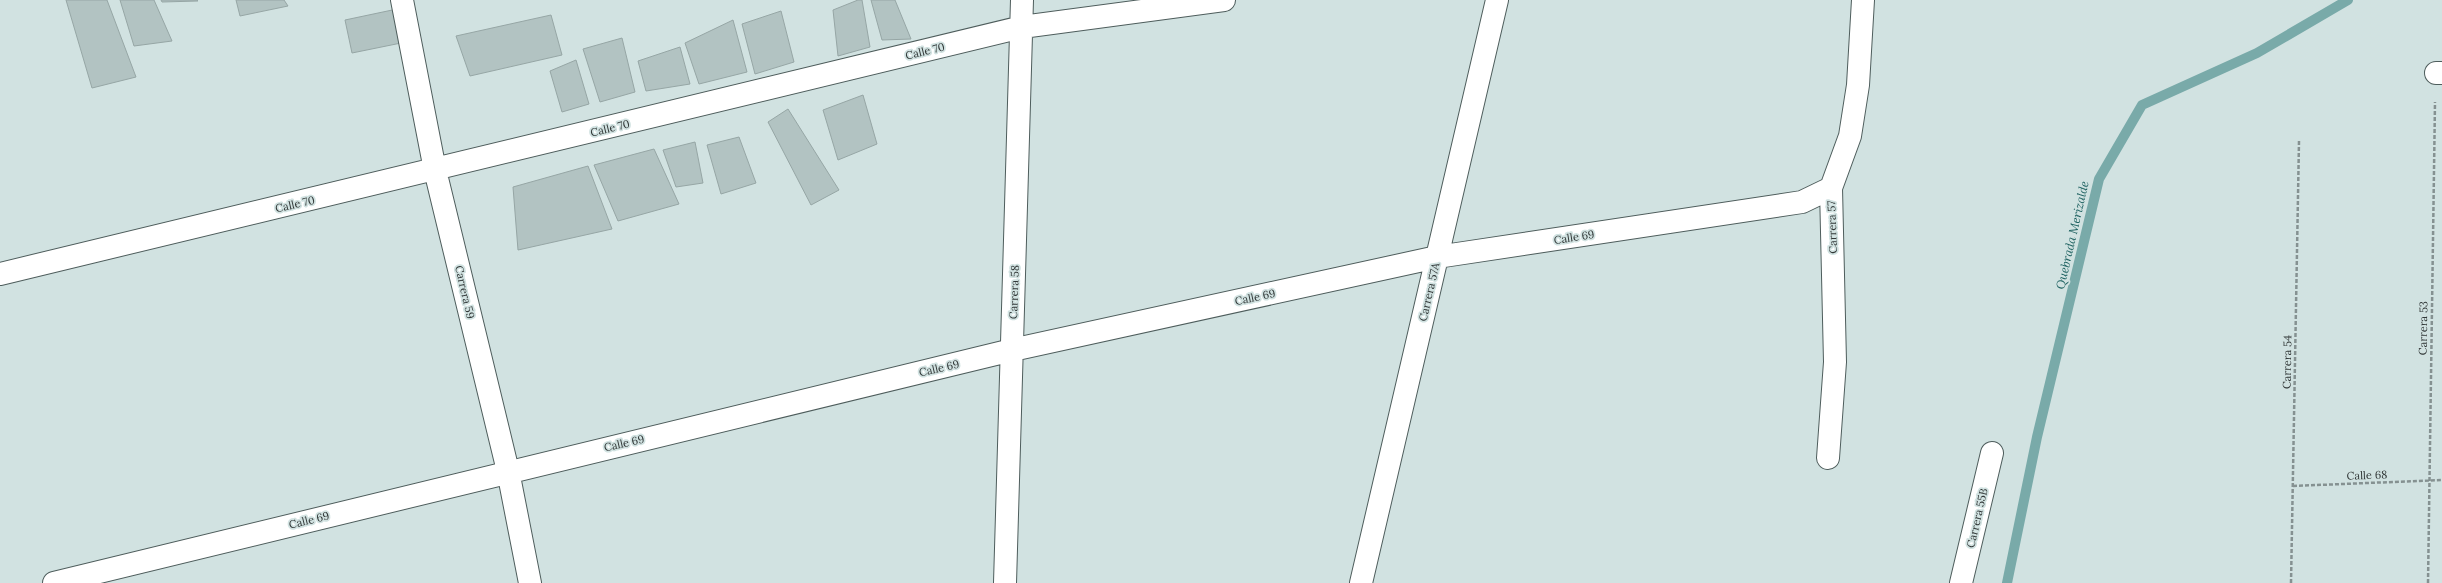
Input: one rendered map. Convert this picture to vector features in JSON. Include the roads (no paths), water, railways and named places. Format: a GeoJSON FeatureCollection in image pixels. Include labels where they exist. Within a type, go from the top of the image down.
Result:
{"type":"FeatureCollection","features":[{"type":"Feature","properties":{"kind":"street","name":"Carrera 59"},"geometry":{"type":"LineString","coordinates":[[402,0],[436,170],[508,471],[530,583]]}},
{"type":"Feature","properties":{"kind":"street","name":"Carrera 58"},"geometry":{"type":"LineString","coordinates":[[1005,583],[1022,0]]}},
{"type":"Feature","properties":{"kind":"street","name":"Calle 70"},"geometry":{"type":"LineString","coordinates":[[0,274],[436,170],[1022,27],[1224,0]]}},
{"type":"Feature","properties":{"kind":"street","name":"Carrera 57A"},"geometry":{"type":"LineString","coordinates":[[1361,583],[1497,0]]}},
{"type":"Feature","properties":{"kind":"street","name":"Carrera 57"},"geometry":{"type":"LineString","coordinates":[[1828,458],[1834,362],[1831,188],[1850,136],[1858,85],[1863,0]]}},
{"type":"Feature","properties":{"kind":"street","name":"Calle 69"},"geometry":{"type":"LineString","coordinates":[[54,583],[508,471],[1012,350],[1437,257],[1802,202],[1831,188]]}},
{"type":"Feature","properties":{"kind":"street","name":"Carrera 55B"},"geometry":{"type":"LineString","coordinates":[[1961,583],[1992,453]]}},
{"type":"Feature","properties":{"kind":"waterway","name":"Quebrada Merizalde"},"geometry":{"type":"LineString","coordinates":[[2007,583],[2037,437],[2099,179],[2142,105],[2257,53],[2348,0]]}}]}
